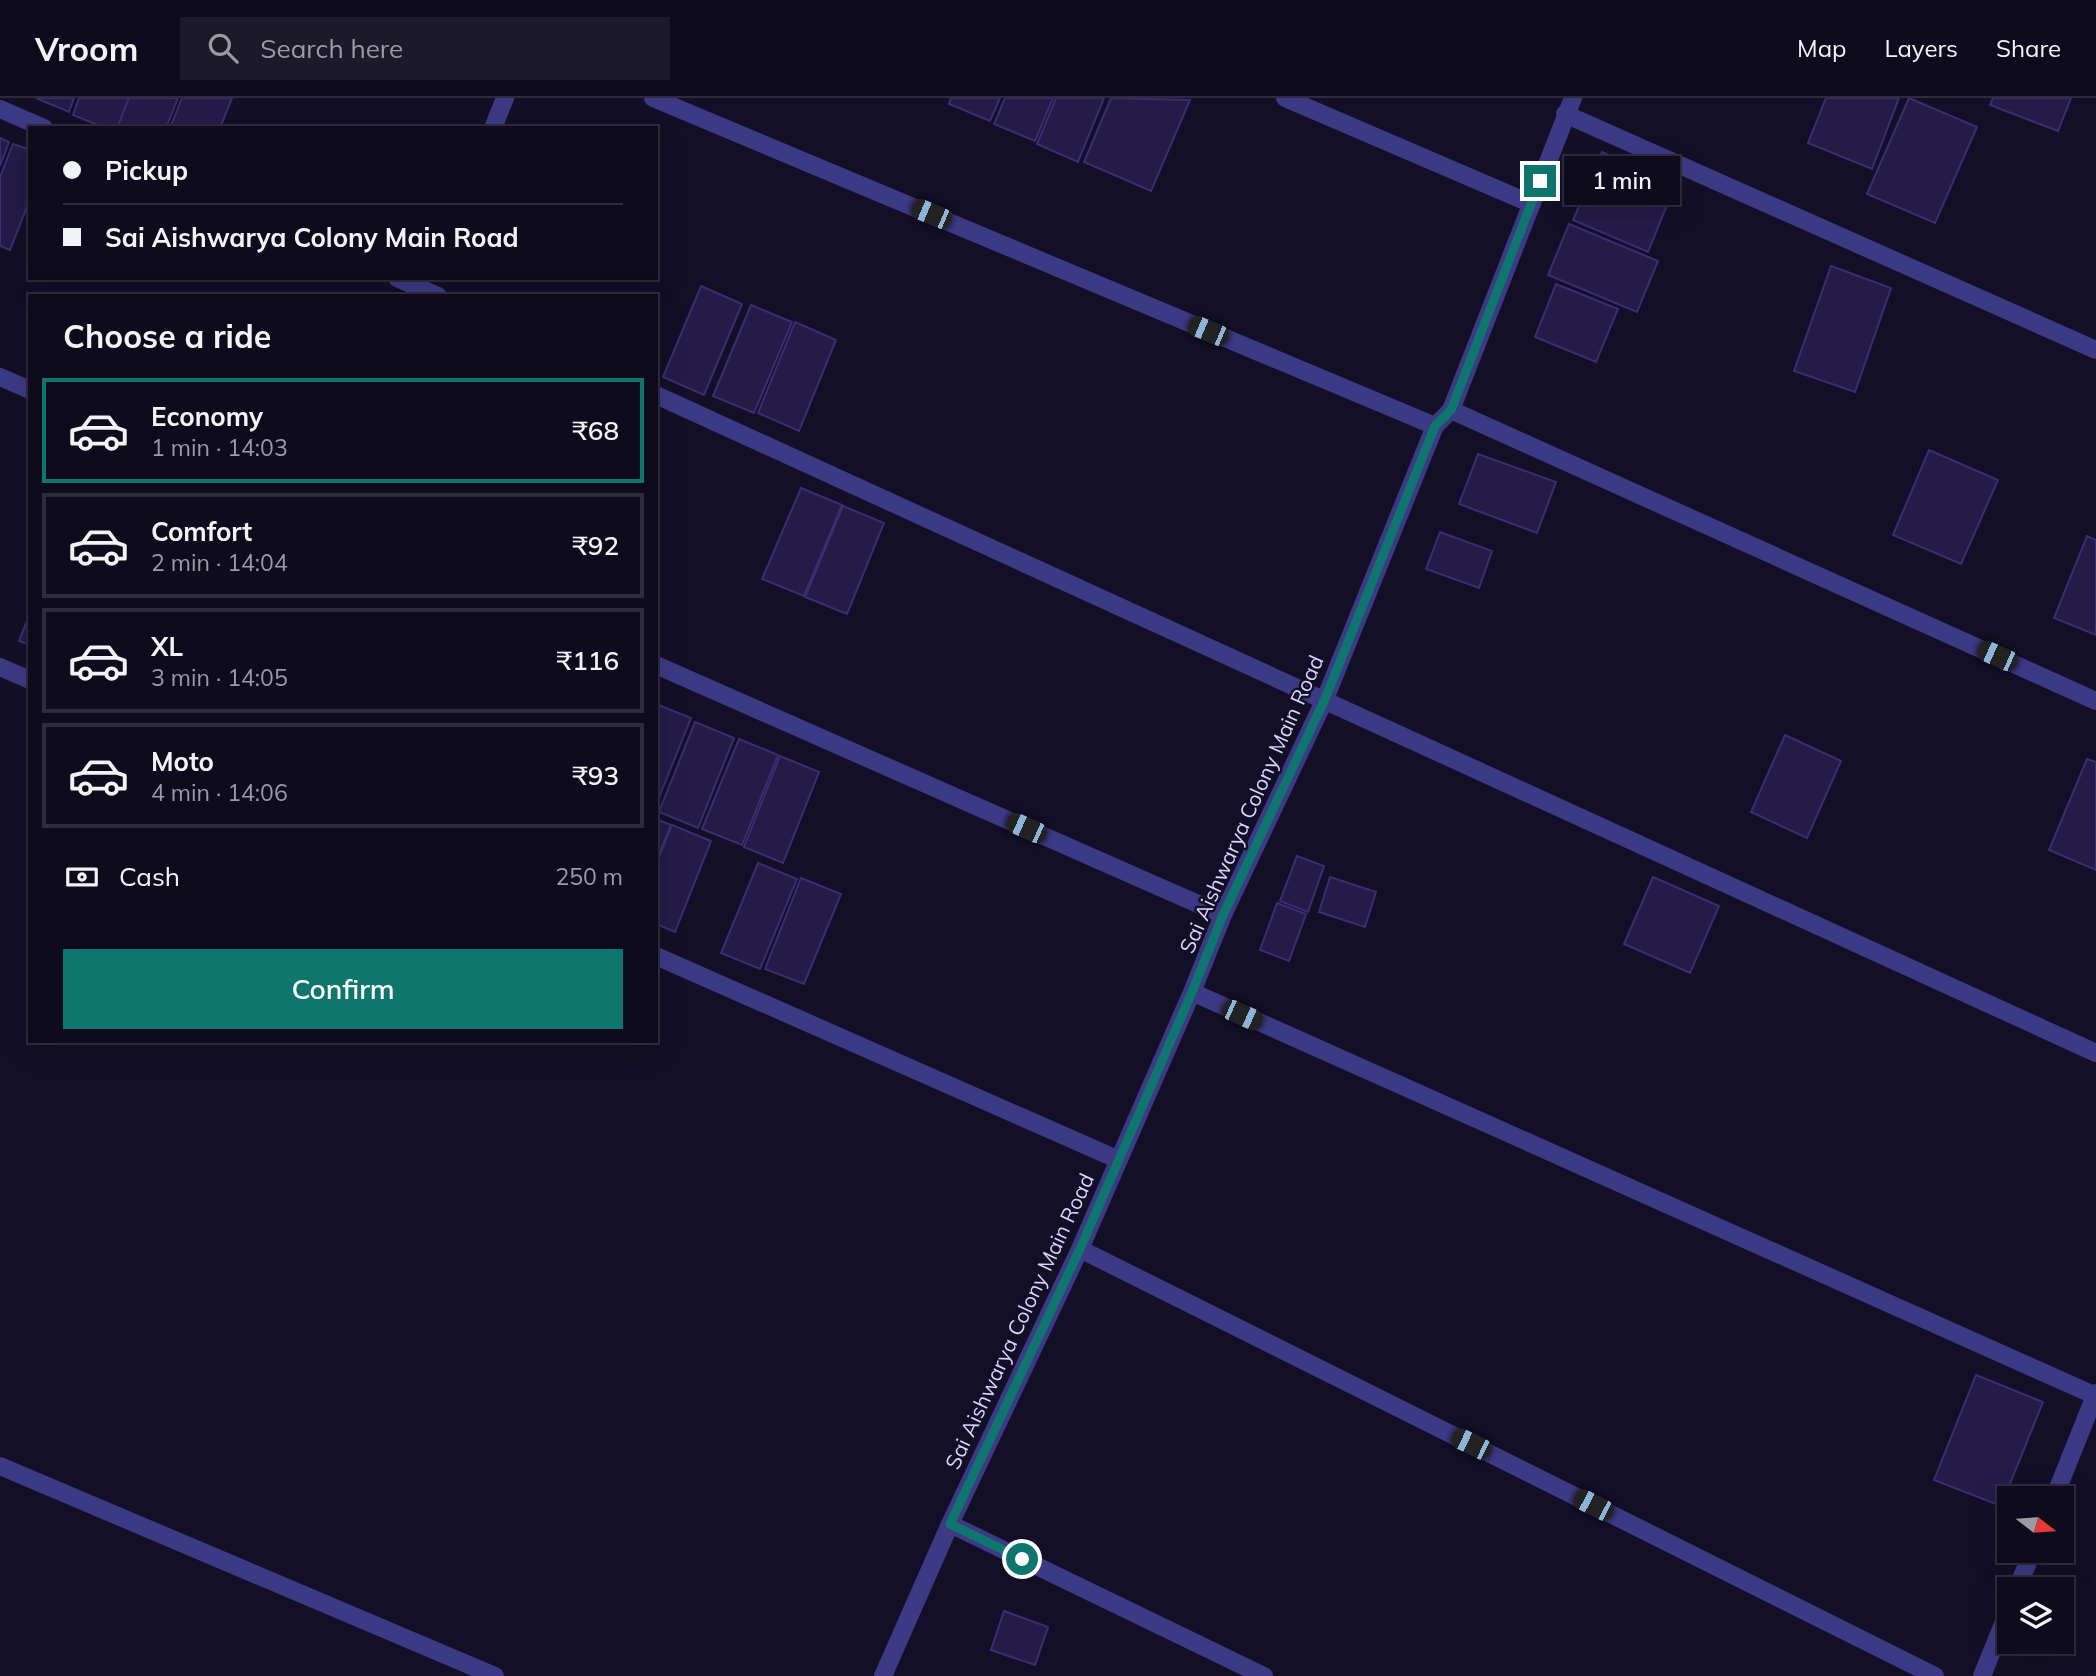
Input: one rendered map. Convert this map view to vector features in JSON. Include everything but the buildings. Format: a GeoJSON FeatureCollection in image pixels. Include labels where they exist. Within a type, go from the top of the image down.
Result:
{"type":"FeatureCollection","features":[{"type":"Feature","properties":{"kind":"street"},"geometry":{"type":"LineString","coordinates":[[494,126],[505,98]]}},
{"type":"Feature","properties":{"kind":"street"},"geometry":{"type":"LineString","coordinates":[[653,98],[1435,426]]}},
{"type":"Feature","properties":{"kind":"street"},"geometry":{"type":"LineString","coordinates":[[1285,98],[1532,204]]}},
{"type":"Feature","properties":{"kind":"street"},"geometry":{"type":"LineString","coordinates":[[1569,106],[2096,350]]}},
{"type":"Feature","properties":{"kind":"street","name":"Sai Aishwarya Colony Main Road"},"geometry":{"type":"LineString","coordinates":[[883,1676],[950,1524],[1080,1249],[1223,915],[1325,699],[1435,426],[1451,410],[1569,106]]}},
{"type":"Feature","properties":{"kind":"street"},"geometry":{"type":"LineString","coordinates":[[0,109],[39,126]]}},
{"type":"Feature","properties":{"kind":"street"},"geometry":{"type":"LineString","coordinates":[[402,280],[428,290]]}},
{"type":"Feature","properties":{"kind":"street"},"geometry":{"type":"LineString","coordinates":[[0,377],[28,389]]}},
{"type":"Feature","properties":{"kind":"street"},"geometry":{"type":"LineString","coordinates":[[658,396],[2096,1053]]}},
{"type":"Feature","properties":{"kind":"street"},"geometry":{"type":"LineString","coordinates":[[1451,410],[2096,701]]}},
{"type":"Feature","properties":{"kind":"street"},"geometry":{"type":"LineString","coordinates":[[658,666],[1223,915]]}},
{"type":"Feature","properties":{"kind":"street"},"geometry":{"type":"LineString","coordinates":[[0,667],[28,679]]}},
{"type":"Feature","properties":{"kind":"street"},"geometry":{"type":"LineString","coordinates":[[658,957],[1119,1160]]}},
{"type":"Feature","properties":{"kind":"street"},"geometry":{"type":"LineString","coordinates":[[1192,992],[2096,1395],[2059,1486]]}},
{"type":"Feature","properties":{"kind":"street"},"geometry":{"type":"LineString","coordinates":[[1080,1249],[1935,1676]]}},
{"type":"Feature","properties":{"kind":"street"},"geometry":{"type":"LineString","coordinates":[[0,1466],[495,1676]]}},
{"type":"Feature","properties":{"kind":"street"},"geometry":{"type":"LineString","coordinates":[[950,1524],[1264,1676]]}},
{"type":"Feature","properties":{"kind":"street"},"geometry":{"type":"LineString","coordinates":[[1982,1676],[1997,1639]]}},
{"type":"Feature","properties":{"kind":"route"},"geometry":{"type":"LineString","coordinates":[[1022,1559],[950,1524],[1080,1249],[1223,915],[1325,699],[1435,426],[1451,410],[1540,181]]}}]}
